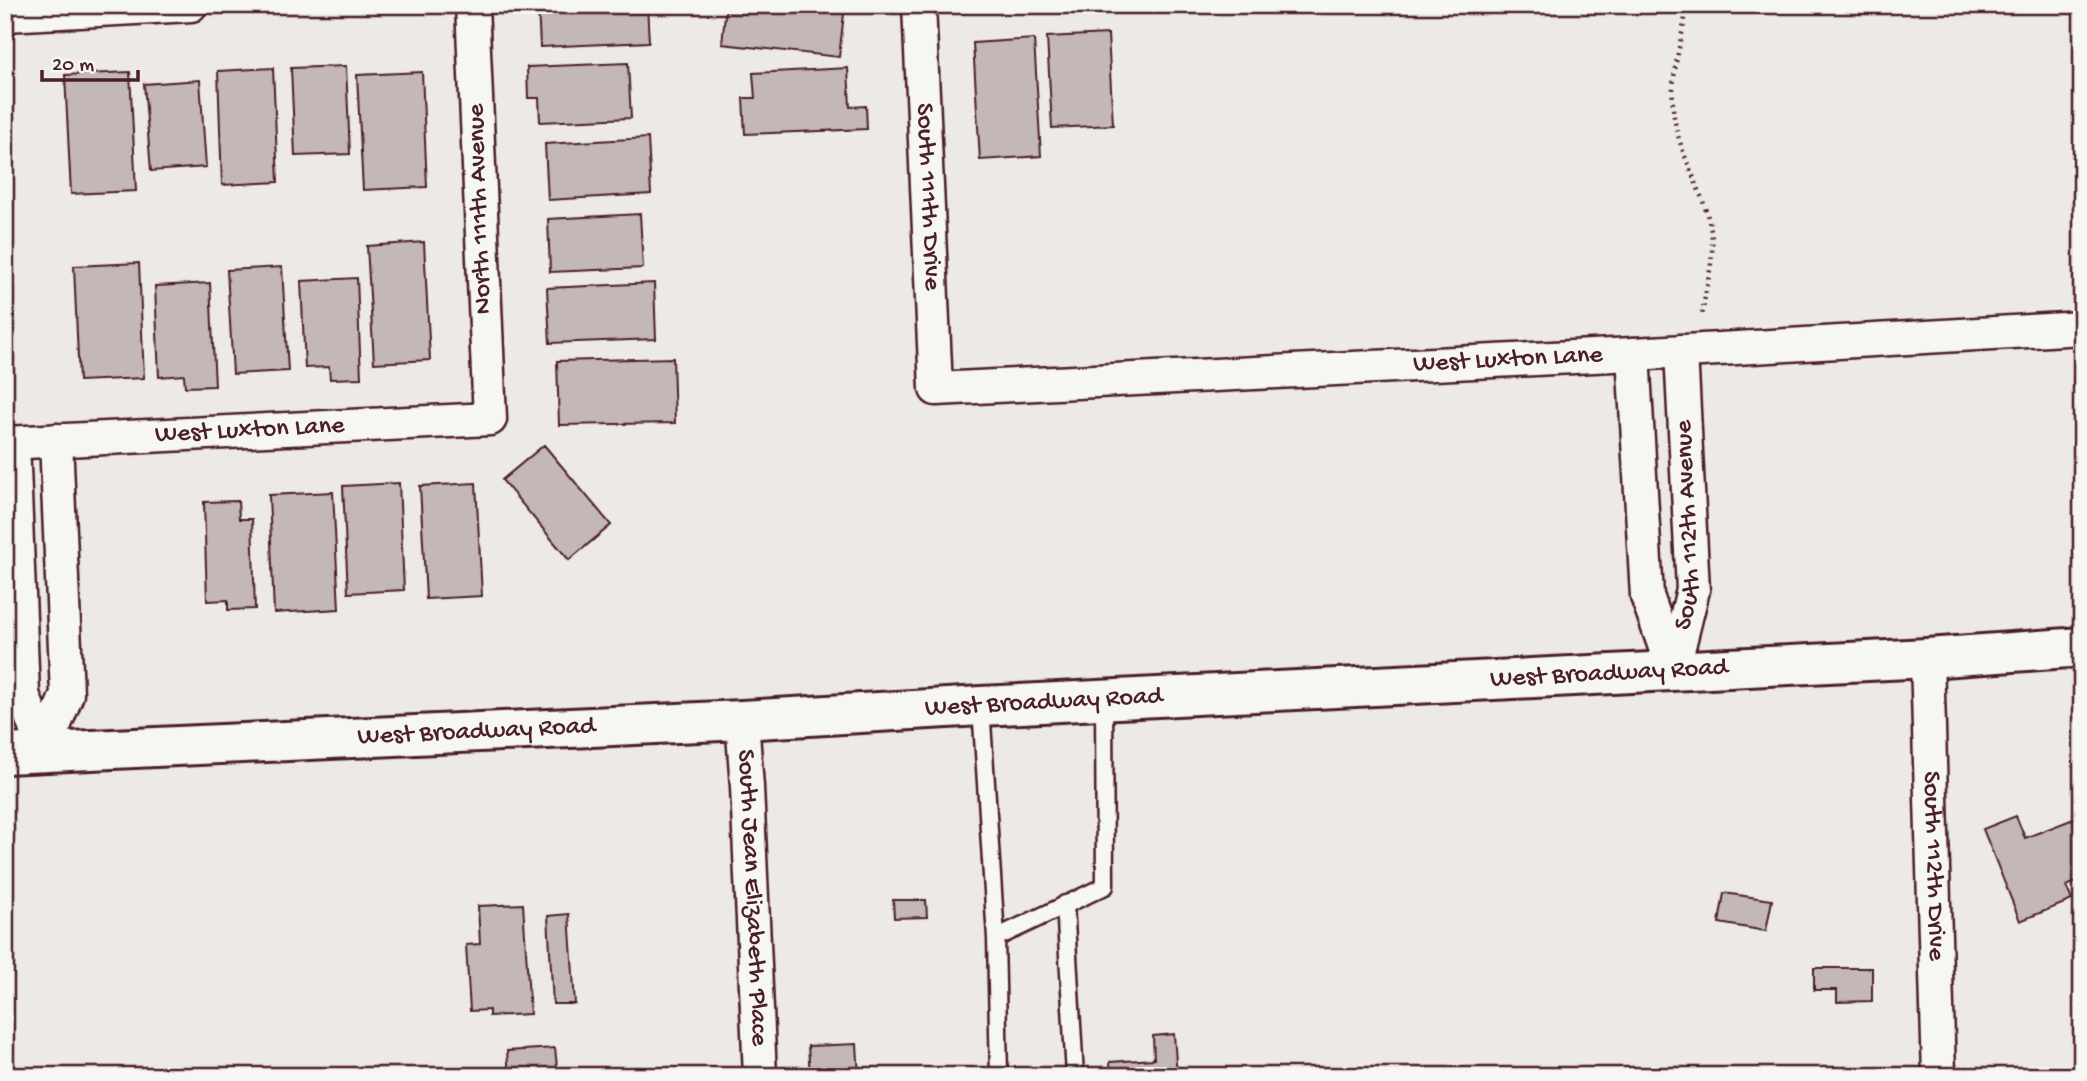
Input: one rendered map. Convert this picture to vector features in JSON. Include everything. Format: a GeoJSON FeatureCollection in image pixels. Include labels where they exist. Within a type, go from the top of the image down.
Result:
{"type":"FeatureCollection","features":[{"type":"Feature","properties":{"kind":"main road","name":"West Broadway Road"},"geometry":{"type":"LineString","coordinates":[[5,754],[742,720],[2082,648]]}},
{"type":"Feature","properties":{"kind":"street"},"geometry":{"type":"LineString","coordinates":[[5,15],[191,5]]}},
{"type":"Feature","properties":{"kind":"street","name":"North 111th Avenue"},"geometry":{"type":"LineString","coordinates":[[472,5],[489,414]]}},
{"type":"Feature","properties":{"kind":"street","name":"South 111th Drive"},"geometry":{"type":"LineString","coordinates":[[919,5],[936,388]]}},
{"type":"Feature","properties":{"kind":"street","name":"West Luxton Lane"},"geometry":{"type":"LineString","coordinates":[[936,388],[1633,354],[2082,328]]}},
{"type":"Feature","properties":{"kind":"street","name":"South 112th Avenue"},"geometry":{"type":"LineString","coordinates":[[1673,670],[1693,590],[1695,350]]}},
{"type":"Feature","properties":{"kind":"street","name":"South 112th Avenue"},"geometry":{"type":"LineString","coordinates":[[1633,354],[1647,596],[1673,670]]}},
{"type":"Feature","properties":{"kind":"street","name":"West Luxton Lane"},"geometry":{"type":"LineString","coordinates":[[9,443],[489,419],[489,414]]}},
{"type":"Feature","properties":{"kind":"street"},"geometry":{"type":"LineString","coordinates":[[44,752],[67,694],[56,440]]}},
{"type":"Feature","properties":{"kind":"street"},"geometry":{"type":"LineString","coordinates":[[9,443],[23,694],[44,752]]}},
{"type":"Feature","properties":{"kind":"street","name":"South 112th Drive"},"geometry":{"type":"LineString","coordinates":[[1927,658],[1939,1076]]}},
{"type":"Feature","properties":{"kind":"street","name":"South Jean Elizabeth Place"},"geometry":{"type":"LineString","coordinates":[[742,720],[760,1076]]}},
{"type":"Feature","properties":{"kind":"lane"},"geometry":{"type":"LineString","coordinates":[[996,938],[1105,886],[1104,699]]}},
{"type":"Feature","properties":{"kind":"lane"},"geometry":{"type":"LineString","coordinates":[[981,706],[996,938],[999,1076]]}},
{"type":"Feature","properties":{"kind":"lane"},"geometry":{"type":"LineString","coordinates":[[1065,904],[1075,1076]]}},
{"type":"Feature","properties":{"kind":"path"},"geometry":{"type":"LineString","coordinates":[[1687,5],[1672,91],[1674,121],[1695,177],[1711,235],[1712,251],[1702,322],[1695,350]]}},
{"type":"Feature","properties":{"kind":"building"},"geometry":{"type":"Polygon","coordinates":[[[538,5],[647,5],[649,42],[540,47],[538,5]]]}},
{"type":"Feature","properties":{"kind":"building"},"geometry":{"type":"Polygon","coordinates":[[[726,5],[845,5],[839,57],[722,44],[726,5]]]}},
{"type":"Feature","properties":{"kind":"building"},"geometry":{"type":"Polygon","coordinates":[[[1108,34],[1113,125],[1052,128],[1047,37],[1108,34]]]}},
{"type":"Feature","properties":{"kind":"building"},"geometry":{"type":"Polygon","coordinates":[[[1034,39],[1041,156],[980,160],[973,43],[1034,39]]]}},
{"type":"Feature","properties":{"kind":"building"},"geometry":{"type":"Polygon","coordinates":[[[628,63],[631,118],[540,122],[539,98],[528,98],[527,67],[628,63]]]}},
{"type":"Feature","properties":{"kind":"building"},"geometry":{"type":"Polygon","coordinates":[[[346,66],[350,154],[295,156],[291,68],[346,66]]]}},
{"type":"Feature","properties":{"kind":"building"},"geometry":{"type":"Polygon","coordinates":[[[273,68],[278,182],[222,185],[218,71],[273,68]]]}},
{"type":"Feature","properties":{"kind":"building"},"geometry":{"type":"Polygon","coordinates":[[[848,68],[850,107],[866,106],[867,129],[745,134],[743,98],[755,98],[753,73],[848,68]]]}},
{"type":"Feature","properties":{"kind":"building"},"geometry":{"type":"Polygon","coordinates":[[[130,72],[136,191],[71,194],[65,75],[130,72]]]}},
{"type":"Feature","properties":{"kind":"building"},"geometry":{"type":"Polygon","coordinates":[[[422,72],[427,187],[363,190],[357,75],[422,72]]]}},
{"type":"Feature","properties":{"kind":"building"},"geometry":{"type":"Polygon","coordinates":[[[200,80],[206,167],[151,171],[144,84],[200,80]]]}},
{"type":"Feature","properties":{"kind":"building"},"geometry":{"type":"Polygon","coordinates":[[[648,138],[651,194],[548,200],[545,144],[648,138]]]}},
{"type":"Feature","properties":{"kind":"building"},"geometry":{"type":"Polygon","coordinates":[[[640,214],[643,268],[550,272],[548,219],[640,214]]]}},
{"type":"Feature","properties":{"kind":"building"},"geometry":{"type":"Polygon","coordinates":[[[424,242],[430,360],[374,363],[367,246],[424,242]]]}},
{"type":"Feature","properties":{"kind":"building"},"geometry":{"type":"Polygon","coordinates":[[[139,263],[144,378],[79,381],[74,266],[139,263]]]}},
{"type":"Feature","properties":{"kind":"building"},"geometry":{"type":"Polygon","coordinates":[[[282,267],[288,371],[233,374],[227,270],[282,267]]]}},
{"type":"Feature","properties":{"kind":"building"},"geometry":{"type":"Polygon","coordinates":[[[357,278],[361,378],[330,379],[329,367],[305,368],[301,281],[357,278]]]}},
{"type":"Feature","properties":{"kind":"building"},"geometry":{"type":"Polygon","coordinates":[[[210,283],[215,386],[185,387],[184,375],[159,377],[155,286],[210,283]]]}},
{"type":"Feature","properties":{"kind":"building"},"geometry":{"type":"Polygon","coordinates":[[[654,283],[656,339],[550,343],[547,288],[654,283]]]}},
{"type":"Feature","properties":{"kind":"building"},"geometry":{"type":"Polygon","coordinates":[[[673,358],[675,423],[559,425],[557,361],[673,358]]]}},
{"type":"Feature","properties":{"kind":"building"},"geometry":{"type":"Polygon","coordinates":[[[544,445],[611,525],[569,560],[502,480],[544,445]]]}},
{"type":"Feature","properties":{"kind":"building"},"geometry":{"type":"Polygon","coordinates":[[[399,483],[404,590],[348,593],[343,486],[399,483]]]}},
{"type":"Feature","properties":{"kind":"building"},"geometry":{"type":"Polygon","coordinates":[[[476,483],[482,596],[426,599],[420,486],[476,483]]]}},
{"type":"Feature","properties":{"kind":"building"},"geometry":{"type":"Polygon","coordinates":[[[333,492],[339,609],[274,613],[269,495],[333,492]]]}},
{"type":"Feature","properties":{"kind":"building"},"geometry":{"type":"Polygon","coordinates":[[[238,501],[239,519],[252,519],[255,609],[228,610],[228,600],[207,601],[204,502],[238,501]]]}},
{"type":"Feature","properties":{"kind":"building"},"geometry":{"type":"Polygon","coordinates":[[[2016,816],[2025,838],[2076,818],[2082,831],[2082,880],[2066,886],[2072,900],[2020,921],[1983,829],[2016,816]]]}},
{"type":"Feature","properties":{"kind":"building"},"geometry":{"type":"Polygon","coordinates":[[[1724,893],[1772,900],[1766,931],[1719,923],[1724,893]]]}},
{"type":"Feature","properties":{"kind":"building"},"geometry":{"type":"Polygon","coordinates":[[[893,900],[926,900],[927,917],[894,918],[893,900]]]}},
{"type":"Feature","properties":{"kind":"building"},"geometry":{"type":"Polygon","coordinates":[[[523,904],[530,1014],[489,1016],[489,1010],[470,1011],[466,945],[480,944],[478,906],[523,904]]]}},
{"type":"Feature","properties":{"kind":"building"},"geometry":{"type":"Polygon","coordinates":[[[569,914],[575,1004],[553,1004],[548,916],[569,914]]]}},
{"type":"Feature","properties":{"kind":"building"},"geometry":{"type":"Polygon","coordinates":[[[1814,968],[1872,968],[1872,1001],[1837,1002],[1837,990],[1814,990],[1814,968]]]}},
{"type":"Feature","properties":{"kind":"building"},"geometry":{"type":"Polygon","coordinates":[[[1174,1034],[1177,1076],[1111,1076],[1110,1062],[1154,1059],[1153,1036],[1174,1034]]]}},
{"type":"Feature","properties":{"kind":"building"},"geometry":{"type":"Polygon","coordinates":[[[857,1044],[859,1076],[810,1076],[808,1046],[857,1044]]]}},
{"type":"Feature","properties":{"kind":"building"},"geometry":{"type":"Polygon","coordinates":[[[555,1048],[558,1076],[509,1076],[507,1051],[555,1048]]]}}]}
